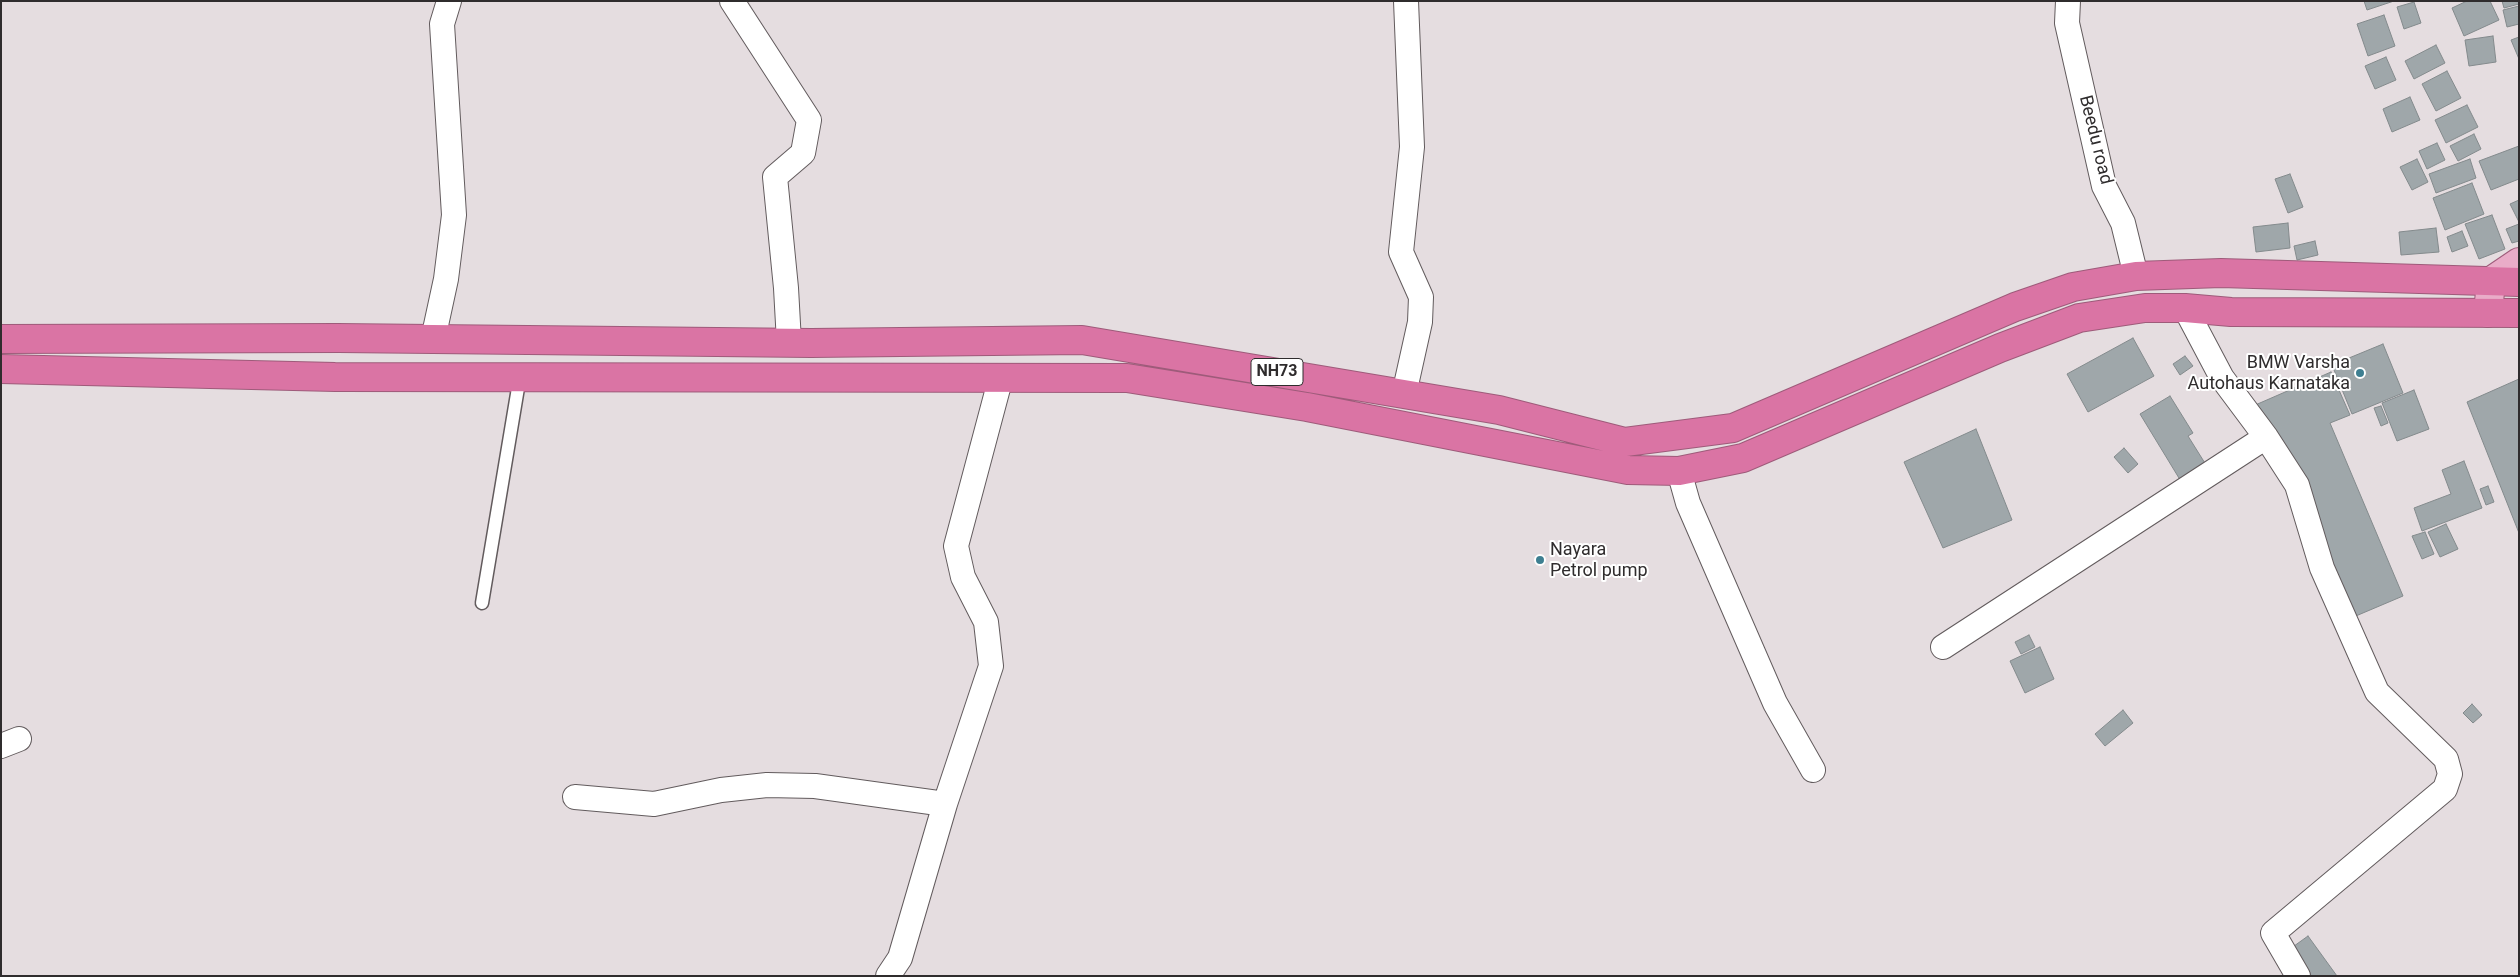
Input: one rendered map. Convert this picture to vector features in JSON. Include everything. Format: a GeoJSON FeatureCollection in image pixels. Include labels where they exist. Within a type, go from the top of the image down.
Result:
{"type":"FeatureCollection","features":[{"type":"Feature","properties":{"kind":"highway","name":"NH73"},"geometry":{"type":"LineString","coordinates":[[1,339],[433,339],[789,342],[1082,340],[1499,410],[1625,442],[1733,428],[2015,307],[2073,287],[2136,276],[2221,273],[2519,282]]}},
{"type":"Feature","properties":{"kind":"highway","name":"NH73"},"geometry":{"type":"LineString","coordinates":[[1,369],[335,377],[1127,378],[1307,407],[1628,470],[1679,471],[1743,458],[2000,348],[2079,318],[2145,308],[2185,308],[2231,312],[2519,313]]}},
{"type":"Feature","properties":{"kind":"main road"},"geometry":{"type":"LineString","coordinates":[[2488,313],[2491,281],[2519,262]]}},
{"type":"Feature","properties":{"kind":"street"},"geometry":{"type":"LineString","coordinates":[[433,339],[446,279],[454,215],[442,24],[449,1]]}},
{"type":"Feature","properties":{"kind":"street"},"geometry":{"type":"LineString","coordinates":[[732,1],[810,120],[803,153],[775,177],[786,288],[789,342]]}},
{"type":"Feature","properties":{"kind":"street"},"geometry":{"type":"LineString","coordinates":[[1404,394],[1420,322],[1421,297],[1401,252],[1412,147],[1412,96],[1406,1]]}},
{"type":"Feature","properties":{"kind":"street","name":"Beedu road"},"geometry":{"type":"LineString","coordinates":[[2068,1],[2067,23],[2104,186],[2122,223],[2136,276]]}},
{"type":"Feature","properties":{"kind":"street"},"geometry":{"type":"LineString","coordinates":[[2185,308],[2222,378],[2266,437],[2298,486],[2322,568],[2377,692],[2446,759],[2450,774],[2445,789],[2273,932],[2298,976]]}},
{"type":"Feature","properties":{"kind":"street"},"geometry":{"type":"LineString","coordinates":[[888,976],[900,958],[945,804],[991,666],[986,622],[963,577],[956,546],[1001,377]]}},
{"type":"Feature","properties":{"kind":"street"},"geometry":{"type":"LineString","coordinates":[[1943,647],[2266,437]]}},
{"type":"Feature","properties":{"kind":"street"},"geometry":{"type":"LineString","coordinates":[[1679,471],[1688,503],[1775,703],[1813,770]]}},
{"type":"Feature","properties":{"kind":"street"},"geometry":{"type":"LineString","coordinates":[[575,797],[654,804],[720,790],[767,785],[815,786],[945,804]]}},
{"type":"Feature","properties":{"kind":"lane"},"geometry":{"type":"LineString","coordinates":[[482,603],[520,376]]}},
{"type":"Feature","properties":{"kind":"building"},"geometry":{"type":"Polygon","coordinates":[[[2364,1],[2394,1],[2367,10],[2364,1]]]}},
{"type":"Feature","properties":{"kind":"building"},"geometry":{"type":"Polygon","coordinates":[[[2467,1],[2490,1],[2499,20],[2464,36],[2452,8],[2467,1]]]}},
{"type":"Feature","properties":{"kind":"building"},"geometry":{"type":"Polygon","coordinates":[[[2502,1],[2519,1],[2519,4],[2504,8],[2502,1]]]}},
{"type":"Feature","properties":{"kind":"building"},"geometry":{"type":"Polygon","coordinates":[[[2414,2],[2421,23],[2404,29],[2397,7],[2414,2]]]}},
{"type":"Feature","properties":{"kind":"building"},"geometry":{"type":"Polygon","coordinates":[[[2519,6],[2519,24],[2507,27],[2503,10],[2519,6]]]}},
{"type":"Feature","properties":{"kind":"building"},"geometry":{"type":"Polygon","coordinates":[[[2384,15],[2395,46],[2368,56],[2357,24],[2384,15]]]}},
{"type":"Feature","properties":{"kind":"building"},"geometry":{"type":"Polygon","coordinates":[[[2493,36],[2496,62],[2469,66],[2465,40],[2493,36]]]}},
{"type":"Feature","properties":{"kind":"building"},"geometry":{"type":"Polygon","coordinates":[[[2519,37],[2519,59],[2511,40],[2519,37]]]}},
{"type":"Feature","properties":{"kind":"building"},"geometry":{"type":"Polygon","coordinates":[[[2436,45],[2445,63],[2414,79],[2405,61],[2436,45]]]}},
{"type":"Feature","properties":{"kind":"building"},"geometry":{"type":"Polygon","coordinates":[[[2386,57],[2396,80],[2375,89],[2365,66],[2386,57]]]}},
{"type":"Feature","properties":{"kind":"building"},"geometry":{"type":"Polygon","coordinates":[[[2447,71],[2461,98],[2436,111],[2422,84],[2447,71]]]}},
{"type":"Feature","properties":{"kind":"building"},"geometry":{"type":"Polygon","coordinates":[[[2410,97],[2420,120],[2392,132],[2383,109],[2410,97]]]}},
{"type":"Feature","properties":{"kind":"building"},"geometry":{"type":"Polygon","coordinates":[[[2467,105],[2478,127],[2446,143],[2435,120],[2467,105]]]}},
{"type":"Feature","properties":{"kind":"building"},"geometry":{"type":"Polygon","coordinates":[[[2474,134],[2481,149],[2458,161],[2450,146],[2474,134]]]}},
{"type":"Feature","properties":{"kind":"building"},"geometry":{"type":"Polygon","coordinates":[[[2437,143],[2445,160],[2427,169],[2419,151],[2437,143]]]}},
{"type":"Feature","properties":{"kind":"building"},"geometry":{"type":"Polygon","coordinates":[[[2519,146],[2519,179],[2491,190],[2479,161],[2519,146]]]}},
{"type":"Feature","properties":{"kind":"building"},"geometry":{"type":"Polygon","coordinates":[[[2417,159],[2428,182],[2412,190],[2400,167],[2417,159]]]}},
{"type":"Feature","properties":{"kind":"building"},"geometry":{"type":"Polygon","coordinates":[[[2470,159],[2476,178],[2436,193],[2429,174],[2470,159]]]}},
{"type":"Feature","properties":{"kind":"building"},"geometry":{"type":"Polygon","coordinates":[[[2290,174],[2303,207],[2288,213],[2275,179],[2290,174]]]}},
{"type":"Feature","properties":{"kind":"building"},"geometry":{"type":"Polygon","coordinates":[[[2472,183],[2484,214],[2445,230],[2433,198],[2472,183]]]}},
{"type":"Feature","properties":{"kind":"building"},"geometry":{"type":"Polygon","coordinates":[[[2519,200],[2519,222],[2510,204],[2519,200]]]}},
{"type":"Feature","properties":{"kind":"building"},"geometry":{"type":"Polygon","coordinates":[[[2492,215],[2505,249],[2479,259],[2465,224],[2492,215]]]}},
{"type":"Feature","properties":{"kind":"building"},"geometry":{"type":"Polygon","coordinates":[[[2288,223],[2290,248],[2256,252],[2253,227],[2288,223]]]}},
{"type":"Feature","properties":{"kind":"building"},"geometry":{"type":"Polygon","coordinates":[[[2519,224],[2519,241],[2512,243],[2506,229],[2519,224]]]}},
{"type":"Feature","properties":{"kind":"building"},"geometry":{"type":"Polygon","coordinates":[[[2436,228],[2439,252],[2401,255],[2399,232],[2436,228]]]}},
{"type":"Feature","properties":{"kind":"building"},"geometry":{"type":"Polygon","coordinates":[[[2462,231],[2468,246],[2452,252],[2447,237],[2462,231]]]}},
{"type":"Feature","properties":{"kind":"building"},"geometry":{"type":"Polygon","coordinates":[[[2315,241],[2318,255],[2297,260],[2294,246],[2315,241]]]}},
{"type":"Feature","properties":{"kind":"building"},"geometry":{"type":"Polygon","coordinates":[[[2133,338],[2154,376],[2088,412],[2067,374],[2133,338]]]}},
{"type":"Feature","properties":{"kind":"building"},"geometry":{"type":"Polygon","coordinates":[[[2383,344],[2403,393],[2352,414],[2332,365],[2383,344]]]}},
{"type":"Feature","properties":{"kind":"building"},"geometry":{"type":"Polygon","coordinates":[[[2185,356],[2193,366],[2180,375],[2173,364],[2185,356]]]}},
{"type":"Feature","properties":{"kind":"building"},"geometry":{"type":"Polygon","coordinates":[[[2331,372],[2350,415],[2330,423],[2403,596],[2344,621],[2253,406],[2331,372]]]}},
{"type":"Feature","properties":{"kind":"building"},"geometry":{"type":"Polygon","coordinates":[[[2519,379],[2519,533],[2467,402],[2519,379]]]}},
{"type":"Feature","properties":{"kind":"building"},"geometry":{"type":"Polygon","coordinates":[[[2414,390],[2429,429],[2397,441],[2382,403],[2414,390]]]}},
{"type":"Feature","properties":{"kind":"building"},"geometry":{"type":"Polygon","coordinates":[[[2170,396],[2193,433],[2188,436],[2208,468],[2182,483],[2140,414],[2170,396]]]}},
{"type":"Feature","properties":{"kind":"building"},"geometry":{"type":"Polygon","coordinates":[[[2381,406],[2388,423],[2381,426],[2374,408],[2381,406]]]}},
{"type":"Feature","properties":{"kind":"building"},"geometry":{"type":"Polygon","coordinates":[[[1976,429],[2012,520],[1943,548],[1904,462],[1976,429]]]}},
{"type":"Feature","properties":{"kind":"building"},"geometry":{"type":"Polygon","coordinates":[[[2124,448],[2138,464],[2128,473],[2114,457],[2124,448]]]}},
{"type":"Feature","properties":{"kind":"building"},"geometry":{"type":"Polygon","coordinates":[[[2464,461],[2482,508],[2422,531],[2414,508],[2451,494],[2442,470],[2464,461]]]}},
{"type":"Feature","properties":{"kind":"building"},"geometry":{"type":"Polygon","coordinates":[[[2488,486],[2494,502],[2486,505],[2480,489],[2488,486]]]}},
{"type":"Feature","properties":{"kind":"building"},"geometry":{"type":"Polygon","coordinates":[[[2446,524],[2458,549],[2440,557],[2428,532],[2446,524]]]}},
{"type":"Feature","properties":{"kind":"building"},"geometry":{"type":"Polygon","coordinates":[[[2425,532],[2434,554],[2422,559],[2412,536],[2425,532]]]}},
{"type":"Feature","properties":{"kind":"building"},"geometry":{"type":"Polygon","coordinates":[[[2029,635],[2035,647],[2021,654],[2015,642],[2029,635]]]}},
{"type":"Feature","properties":{"kind":"building"},"geometry":{"type":"Polygon","coordinates":[[[2040,647],[2054,679],[2025,693],[2010,661],[2040,647]]]}},
{"type":"Feature","properties":{"kind":"building"},"geometry":{"type":"Polygon","coordinates":[[[2472,704],[2482,715],[2473,723],[2463,713],[2472,704]]]}},
{"type":"Feature","properties":{"kind":"building"},"geometry":{"type":"Polygon","coordinates":[[[2123,710],[2133,723],[2105,746],[2095,734],[2123,710]]]}},
{"type":"Feature","properties":{"kind":"building"},"geometry":{"type":"Polygon","coordinates":[[[2308,936],[2337,976],[2299,976],[2283,954],[2308,936]]]}},
{"type":"Feature","properties":{"kind":"place","name":"BMW Varsha Autohaus Karnataka"},"geometry":{"type":"Point","coordinates":[2360,373]}},
{"type":"Feature","properties":{"kind":"place","name":"Nayara Petrol pump"},"geometry":{"type":"Point","coordinates":[1540,560]}}]}
